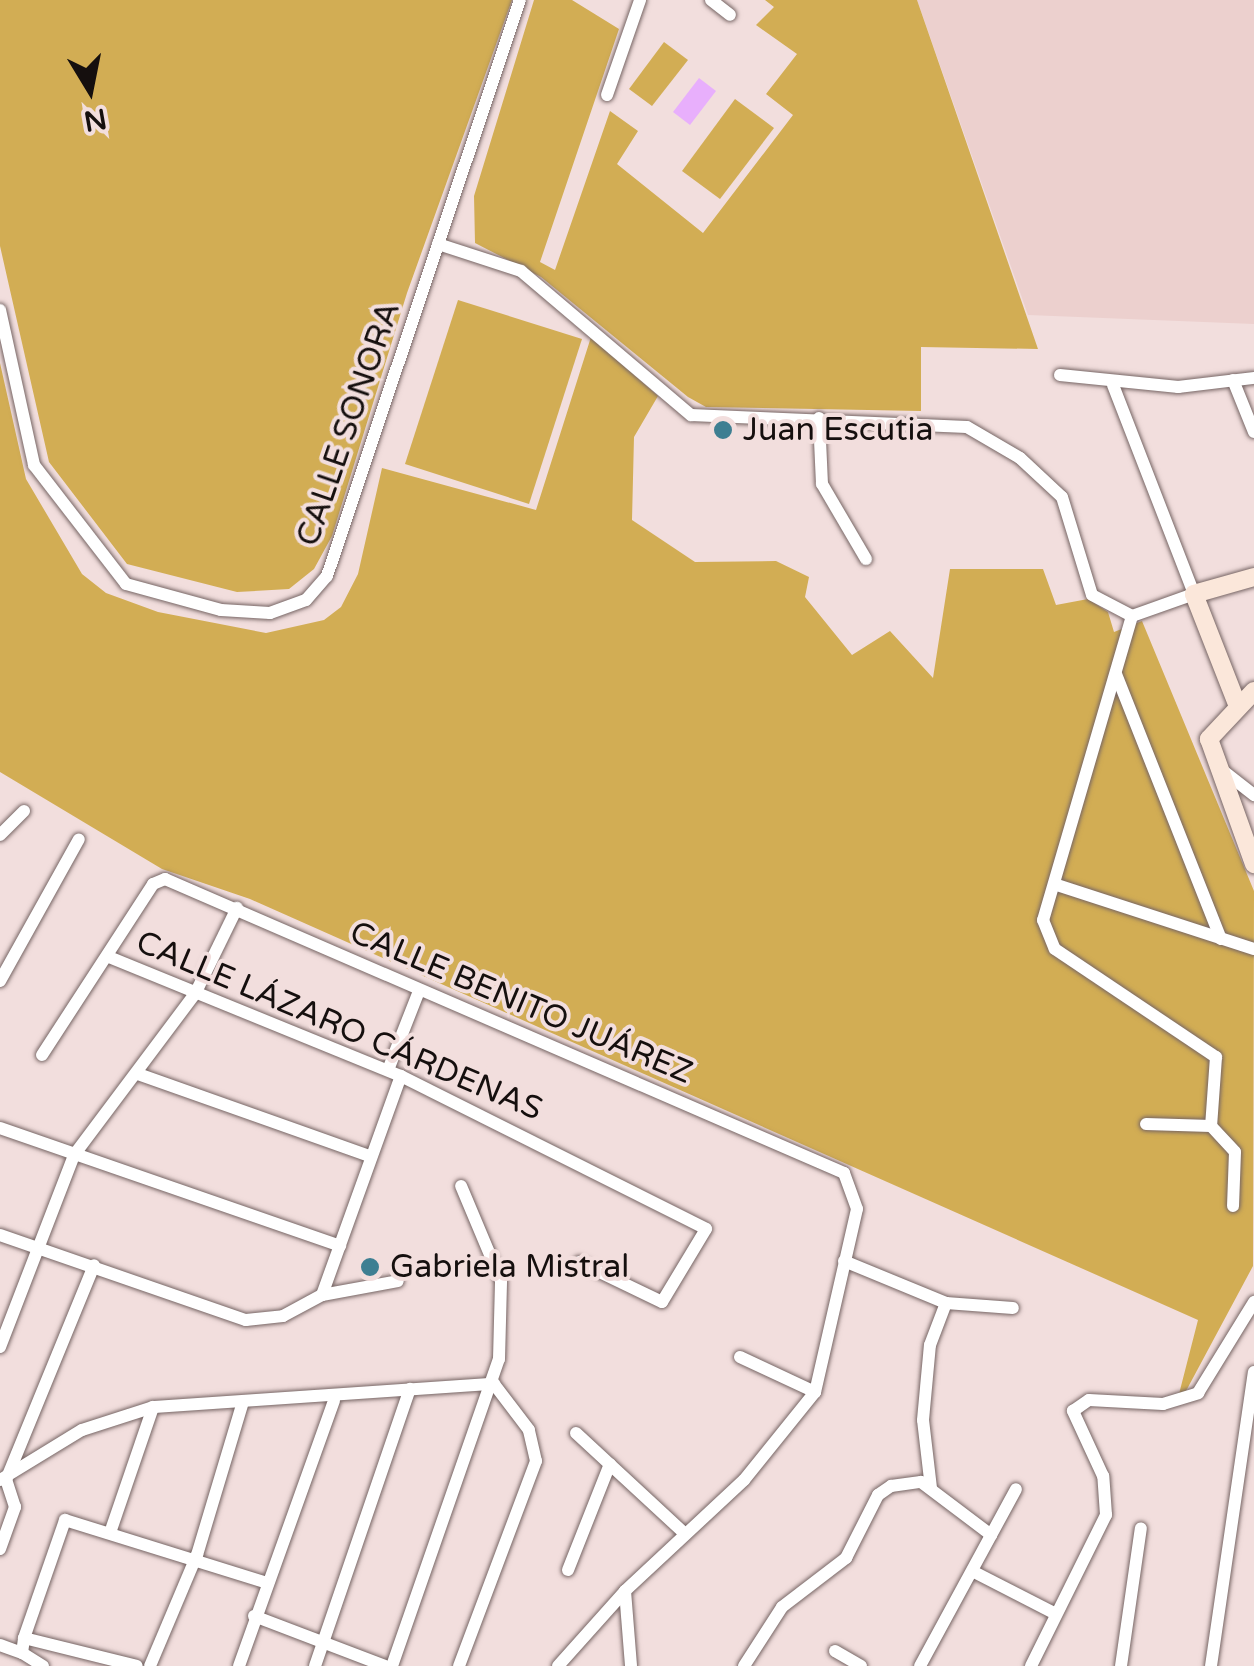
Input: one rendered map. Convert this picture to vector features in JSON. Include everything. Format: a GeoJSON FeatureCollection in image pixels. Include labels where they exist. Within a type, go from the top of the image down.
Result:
{"type":"FeatureCollection","features":[{"type":"Feature","properties":{"kind":"street","name":"CALLE SONORA"},"geometry":{"type":"LineString","coordinates":[[0,310],[34,465],[95,552],[126,584],[221,610],[270,614],[306,600],[326,576],[520,0]]}},
{"type":"Feature","properties":{"kind":"street"},"geometry":{"type":"LineString","coordinates":[[606,94],[640,0]]}},
{"type":"Feature","properties":{"kind":"street"},"geometry":{"type":"LineString","coordinates":[[710,0],[730,14]]}},
{"type":"Feature","properties":{"kind":"street"},"geometry":{"type":"LineString","coordinates":[[438,244],[522,271],[692,415],[967,427],[1020,458],[1062,497],[1092,595],[1132,616],[1254,577]]}},
{"type":"Feature","properties":{"kind":"street"},"geometry":{"type":"LineString","coordinates":[[1060,375],[1113,385],[1254,378]]}},
{"type":"Feature","properties":{"kind":"street"},"geometry":{"type":"LineString","coordinates":[[1233,380],[1254,432]]}},
{"type":"Feature","properties":{"kind":"street"},"geometry":{"type":"LineString","coordinates":[[1113,385],[1238,704]]}},
{"type":"Feature","properties":{"kind":"street"},"geometry":{"type":"LineString","coordinates":[[819,418],[822,484],[866,559]]}},
{"type":"Feature","properties":{"kind":"street"},"geometry":{"type":"LineString","coordinates":[[1132,616],[1057,885],[1043,920],[1055,948],[1216,1057],[1210,1126]]}},
{"type":"Feature","properties":{"kind":"street"},"geometry":{"type":"LineString","coordinates":[[1116,674],[1221,939]]}},
{"type":"Feature","properties":{"kind":"street"},"geometry":{"type":"LineString","coordinates":[[1254,691],[1212,730],[1212,757],[1254,864]]}},
{"type":"Feature","properties":{"kind":"street"},"geometry":{"type":"LineString","coordinates":[[1212,757],[1254,794]]}},
{"type":"Feature","properties":{"kind":"street"},"geometry":{"type":"LineString","coordinates":[[0,835],[24,810]]}},
{"type":"Feature","properties":{"kind":"street"},"geometry":{"type":"LineString","coordinates":[[0,982],[78,839]]}},
{"type":"Feature","properties":{"kind":"street","name":"CALLE BENITO JUÁREZ"},"geometry":{"type":"LineString","coordinates":[[109,957],[158,880],[237,908],[419,991],[844,1172],[857,1209],[844,1261]]}},
{"type":"Feature","properties":{"kind":"street"},"geometry":{"type":"LineString","coordinates":[[1057,885],[1254,949]]}},
{"type":"Feature","properties":{"kind":"street"},"geometry":{"type":"LineString","coordinates":[[0,1347],[74,1155],[195,994],[237,908]]}},
{"type":"Feature","properties":{"kind":"street"},"geometry":{"type":"LineString","coordinates":[[42,1055],[109,957]]}},
{"type":"Feature","properties":{"kind":"street","name":"CALLE LÁZARO CÁRDENAS"},"geometry":{"type":"LineString","coordinates":[[109,957],[394,1073],[706,1228],[662,1302],[579,1262]]}},
{"type":"Feature","properties":{"kind":"street"},"geometry":{"type":"LineString","coordinates":[[322,1295],[419,991]]}},
{"type":"Feature","properties":{"kind":"street"},"geometry":{"type":"LineString","coordinates":[[138,1074],[368,1156]]}},
{"type":"Feature","properties":{"kind":"street"},"geometry":{"type":"LineString","coordinates":[[1146,1124],[1210,1126],[1235,1152],[1233,1206]]}},
{"type":"Feature","properties":{"kind":"street"},"geometry":{"type":"LineString","coordinates":[[0,1128],[340,1246]]}},
{"type":"Feature","properties":{"kind":"street"},"geometry":{"type":"LineString","coordinates":[[254,1616],[388,1666],[494,1384],[501,1281],[461,1186]]}},
{"type":"Feature","properties":{"kind":"street"},"geometry":{"type":"LineString","coordinates":[[0,1235],[246,1320],[283,1316],[322,1295],[398,1280]]}},
{"type":"Feature","properties":{"kind":"street"},"geometry":{"type":"LineString","coordinates":[[558,1666],[683,1532],[744,1480],[815,1392],[844,1261],[946,1303],[1013,1308]]}},
{"type":"Feature","properties":{"kind":"street"},"geometry":{"type":"LineString","coordinates":[[0,1549],[15,1507],[3,1480],[94,1265]]}},
{"type":"Feature","properties":{"kind":"street"},"geometry":{"type":"LineString","coordinates":[[1031,1666],[1052,1612],[1106,1514],[1103,1476],[1072,1411],[1089,1400],[1163,1404],[1198,1394],[1254,1302]]}},
{"type":"Feature","properties":{"kind":"street"},"geometry":{"type":"LineString","coordinates":[[931,1488],[925,1402],[930,1345],[946,1303]]}},
{"type":"Feature","properties":{"kind":"street"},"geometry":{"type":"LineString","coordinates":[[740,1357],[815,1392]]}},
{"type":"Feature","properties":{"kind":"street"},"geometry":{"type":"LineString","coordinates":[[1211,1666],[1254,1372]]}},
{"type":"Feature","properties":{"kind":"street"},"geometry":{"type":"LineString","coordinates":[[3,1480],[82,1430],[152,1407],[334,1400],[410,1389],[494,1384]]}},
{"type":"Feature","properties":{"kind":"street"},"geometry":{"type":"LineString","coordinates":[[459,1666],[536,1461],[528,1430],[494,1384]]}},
{"type":"Feature","properties":{"kind":"street"},"geometry":{"type":"LineString","coordinates":[[315,1666],[410,1389]]}},
{"type":"Feature","properties":{"kind":"street"},"geometry":{"type":"LineString","coordinates":[[239,1666],[264,1582],[334,1400]]}},
{"type":"Feature","properties":{"kind":"street"},"geometry":{"type":"LineString","coordinates":[[150,1666],[197,1555],[243,1402]]}},
{"type":"Feature","properties":{"kind":"street"},"geometry":{"type":"LineString","coordinates":[[111,1530],[152,1407]]}},
{"type":"Feature","properties":{"kind":"street"},"geometry":{"type":"LineString","coordinates":[[576,1434],[683,1532]]}},
{"type":"Feature","properties":{"kind":"street"},"geometry":{"type":"LineString","coordinates":[[568,1570],[610,1464]]}},
{"type":"Feature","properties":{"kind":"street"},"geometry":{"type":"LineString","coordinates":[[744,1666],[782,1607],[846,1558],[878,1495],[906,1480],[931,1488],[992,1535]]}},
{"type":"Feature","properties":{"kind":"street"},"geometry":{"type":"LineString","coordinates":[[920,1666],[1016,1489]]}},
{"type":"Feature","properties":{"kind":"street"},"geometry":{"type":"LineString","coordinates":[[23,1645],[61,1526],[71,1518],[197,1555],[264,1582]]}},
{"type":"Feature","properties":{"kind":"street"},"geometry":{"type":"LineString","coordinates":[[1121,1666],[1141,1528]]}},
{"type":"Feature","properties":{"kind":"street"},"geometry":{"type":"LineString","coordinates":[[974,1572],[1052,1612]]}},
{"type":"Feature","properties":{"kind":"street"},"geometry":{"type":"LineString","coordinates":[[625,1592],[631,1666]]}},
{"type":"Feature","properties":{"kind":"street"},"geometry":{"type":"LineString","coordinates":[[0,1645],[23,1645],[137,1666]]}},
{"type":"Feature","properties":{"kind":"street"},"geometry":{"type":"LineString","coordinates":[[23,1645],[43,1666]]}},
{"type":"Feature","properties":{"kind":"street"},"geometry":{"type":"LineString","coordinates":[[835,1650],[861,1666]]}},
{"type":"Feature","properties":{"kind":"shaded area"},"geometry":{"type":"Polygon","coordinates":[[[0,0],[512,0],[407,293],[332,536],[314,569],[289,589],[237,592],[127,564],[49,462],[0,246],[0,0]]]}},
{"type":"Feature","properties":{"kind":"shaded area"},"geometry":{"type":"Polygon","coordinates":[[[534,0],[572,0],[619,29],[540,262],[555,270],[610,111],[638,131],[617,164],[703,233],[793,115],[766,94],[797,54],[756,25],[774,7],[765,0],[917,0],[1038,349],[921,347],[921,411],[706,407],[688,397],[541,277],[475,243],[474,196],[534,0]]]}},
{"type":"Feature","properties":{"kind":"shaded area"},"geometry":{"type":"Polygon","coordinates":[[[917,0],[1254,0],[1254,324],[1028,315],[917,0]]]}},
{"type":"Feature","properties":{"kind":"shaded area"},"geometry":{"type":"Polygon","coordinates":[[[664,42],[688,60],[652,106],[629,89],[664,42]]]}},
{"type":"Feature","properties":{"kind":"shaded area"},"geometry":{"type":"Polygon","coordinates":[[[699,78],[716,91],[690,125],[673,112],[699,78]]]}},
{"type":"Feature","properties":{"kind":"shaded area"},"geometry":{"type":"Polygon","coordinates":[[[735,99],[774,128],[720,199],[682,171],[735,99]]]}},
{"type":"Feature","properties":{"kind":"shaded area"},"geometry":{"type":"Polygon","coordinates":[[[458,300],[582,339],[529,504],[405,464],[458,300]]]}},
{"type":"Feature","properties":{"kind":"shaded area"},"geometry":{"type":"Polygon","coordinates":[[[591,337],[658,396],[634,437],[632,520],[695,562],[776,561],[809,577],[805,597],[852,655],[890,631],[933,678],[950,569],[1043,569],[1056,605],[1088,599],[1108,612],[1114,632],[1142,621],[1254,891],[1253,1266],[1186,1391],[1179,1394],[1198,1320],[250,899],[162,869],[0,772],[0,363],[26,479],[82,574],[106,593],[158,612],[266,633],[324,620],[341,607],[358,574],[382,468],[536,510],[591,337]]]}},
{"type":"Feature","properties":{"kind":"place","name":"Juan Escutia"},"geometry":{"type":"Point","coordinates":[723,430]}},
{"type":"Feature","properties":{"kind":"place","name":"Gabriela Mistral"},"geometry":{"type":"Point","coordinates":[370,1267]}}]}
